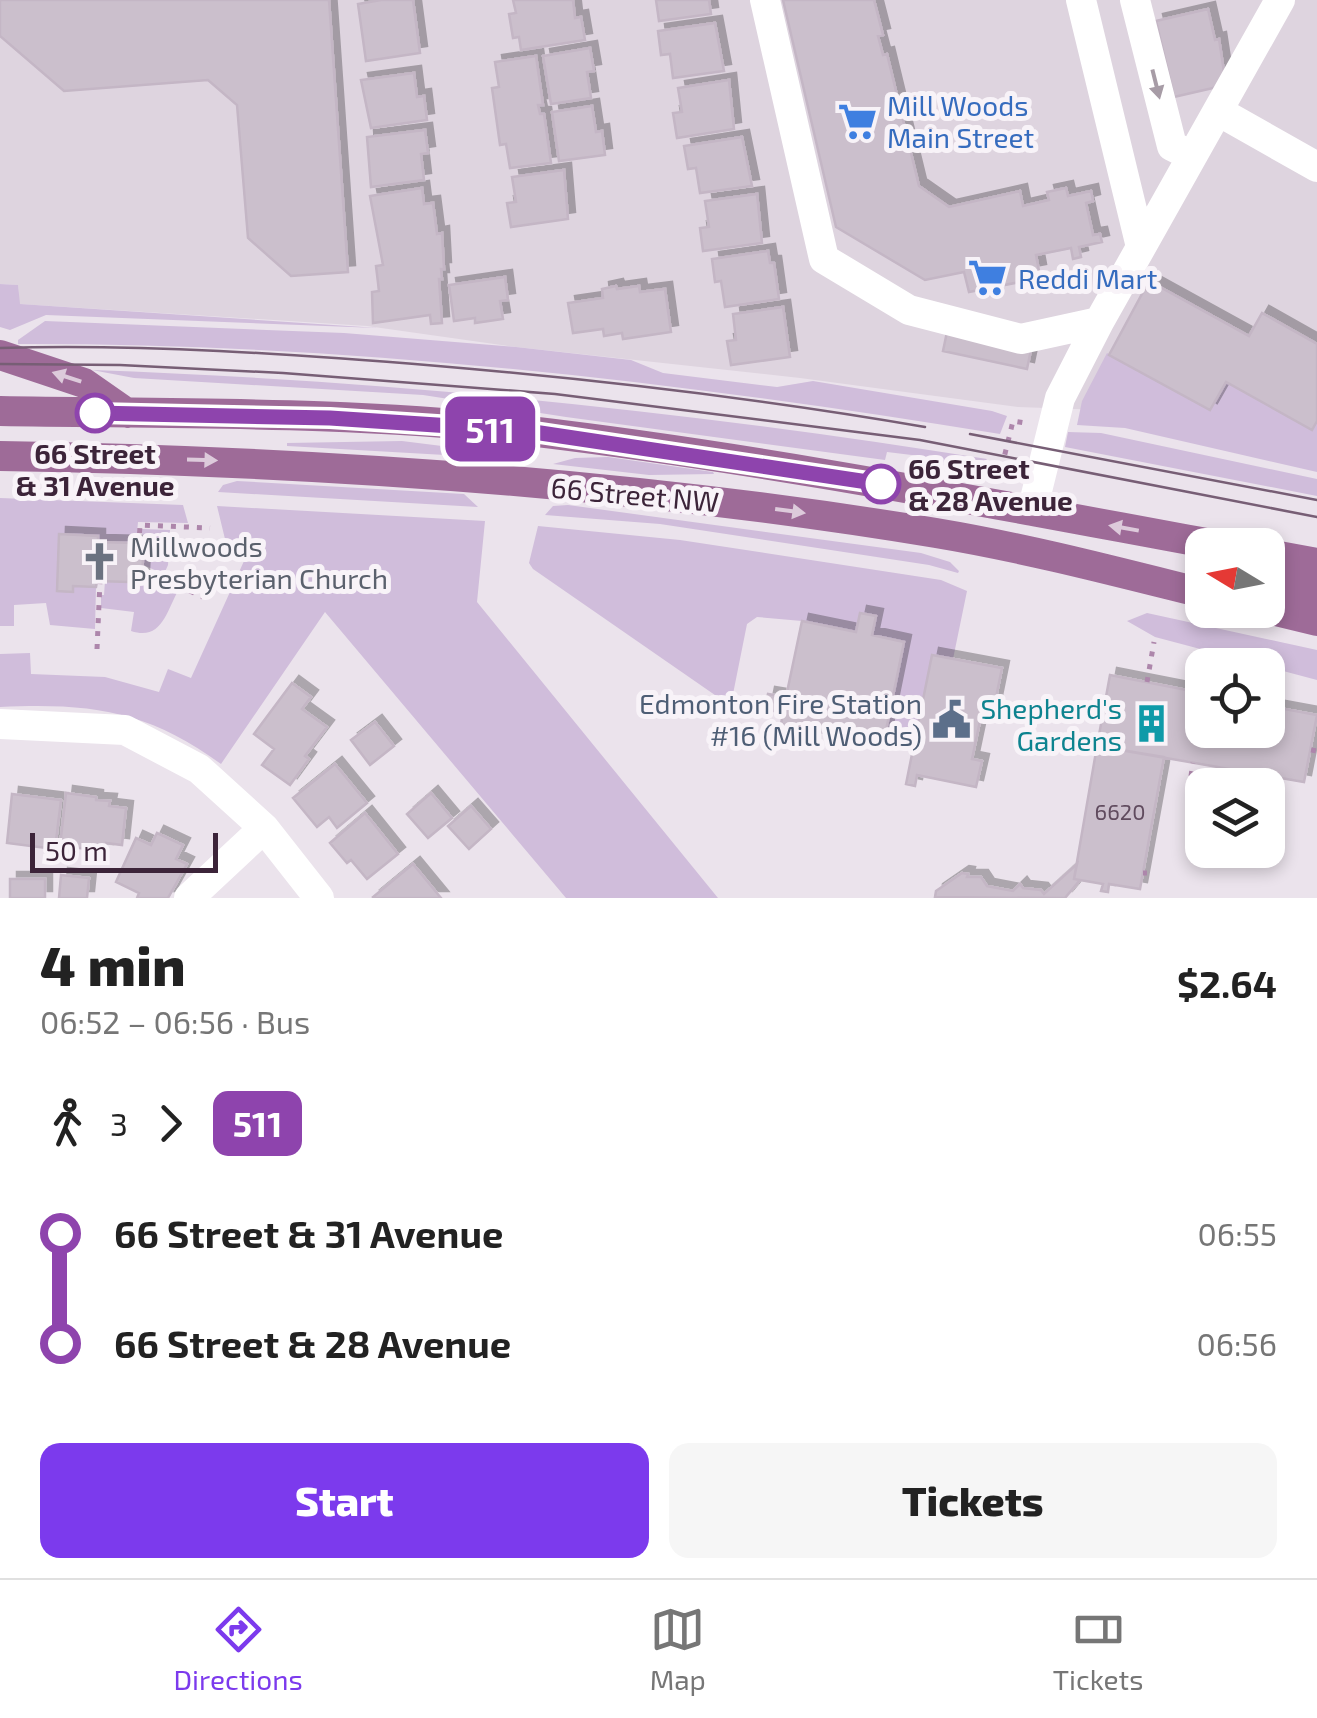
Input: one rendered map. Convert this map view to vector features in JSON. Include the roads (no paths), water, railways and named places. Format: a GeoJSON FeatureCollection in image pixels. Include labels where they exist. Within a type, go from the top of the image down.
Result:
{"type":"FeatureCollection","features":[{"type":"Feature","properties":{"kind":"main road"},"geometry":{"type":"LineString","coordinates":[[0,354],[84,383],[128,413]]}},
{"type":"Feature","properties":{"kind":"main road","name":"66 Street NW"},"geometry":{"type":"LineString","coordinates":[[0,411],[330,418],[527,431],[782,467],[1185,539]]}},
{"type":"Feature","properties":{"kind":"main road","name":"66 Street NW"},"geometry":{"type":"LineString","coordinates":[[0,456],[204,460],[693,499],[939,534],[1185,588]]}},
{"type":"Feature","properties":{"kind":"main road"},"geometry":{"type":"LineString","coordinates":[[1285,557],[1317,563]]}},
{"type":"Feature","properties":{"kind":"main road"},"geometry":{"type":"LineString","coordinates":[[1154,580],[1185,575]]}},
{"type":"Feature","properties":{"kind":"main road"},"geometry":{"type":"LineString","coordinates":[[1285,585],[1317,592]]}},
{"type":"Feature","properties":{"kind":"street"},"geometry":{"type":"LineString","coordinates":[[765,0],[824,259],[909,310],[1022,339],[1098,322]]}},
{"type":"Feature","properties":{"kind":"street"},"geometry":{"type":"LineString","coordinates":[[1081,0],[1141,247]]}},
{"type":"Feature","properties":{"kind":"street"},"geometry":{"type":"LineString","coordinates":[[1135,0],[1172,146],[1192,156]]}},
{"type":"Feature","properties":{"kind":"street"},"geometry":{"type":"LineString","coordinates":[[1032,511],[1060,398],[1098,322],[1280,0]]}},
{"type":"Feature","properties":{"kind":"street"},"geometry":{"type":"LineString","coordinates":[[1218,111],[1317,167]]}},
{"type":"Feature","properties":{"kind":"street"},"geometry":{"type":"LineString","coordinates":[[0,724],[125,730],[198,769],[256,820],[319,898]]}},
{"type":"Feature","properties":{"kind":"street"},"geometry":{"type":"LineString","coordinates":[[190,898],[256,820]]}},
{"type":"Feature","properties":{"kind":"tram line"},"geometry":{"type":"LineString","coordinates":[[0,348],[219,351],[438,366],[682,391],[925,427]]}},
{"type":"Feature","properties":{"kind":"tram line"},"geometry":{"type":"LineString","coordinates":[[0,364],[283,373],[555,394],[920,440],[1317,517]]}},
{"type":"Feature","properties":{"kind":"tram line"},"geometry":{"type":"LineString","coordinates":[[970,434],[1317,500]]}},
{"type":"Feature","properties":{"kind":"place","name":"Mill Woods Main Street"},"geometry":{"type":"Point","coordinates":[857,121]}},
{"type":"Feature","properties":{"kind":"place","name":"Reddi Mart"},"geometry":{"type":"Point","coordinates":[988,278]}},
{"type":"Feature","properties":{"kind":"place","name":"66 Street & 31 Avenue"},"geometry":{"type":"Point","coordinates":[95,413]}},
{"type":"Feature","properties":{"kind":"place","name":"66 Street & 28 Avenue"},"geometry":{"type":"Point","coordinates":[881,484]}},
{"type":"Feature","properties":{"kind":"place","name":"Millwoods Presbyterian Church"},"geometry":{"type":"Point","coordinates":[100,562]}},
{"type":"Feature","properties":{"kind":"place","name":"Edmonton Fire Station #16 (Mill Woods)"},"geometry":{"type":"Point","coordinates":[952,719]}},
{"type":"Feature","properties":{"kind":"place","name":"Shepherd's Gardens"},"geometry":{"type":"Point","coordinates":[1152,724]}}]}
